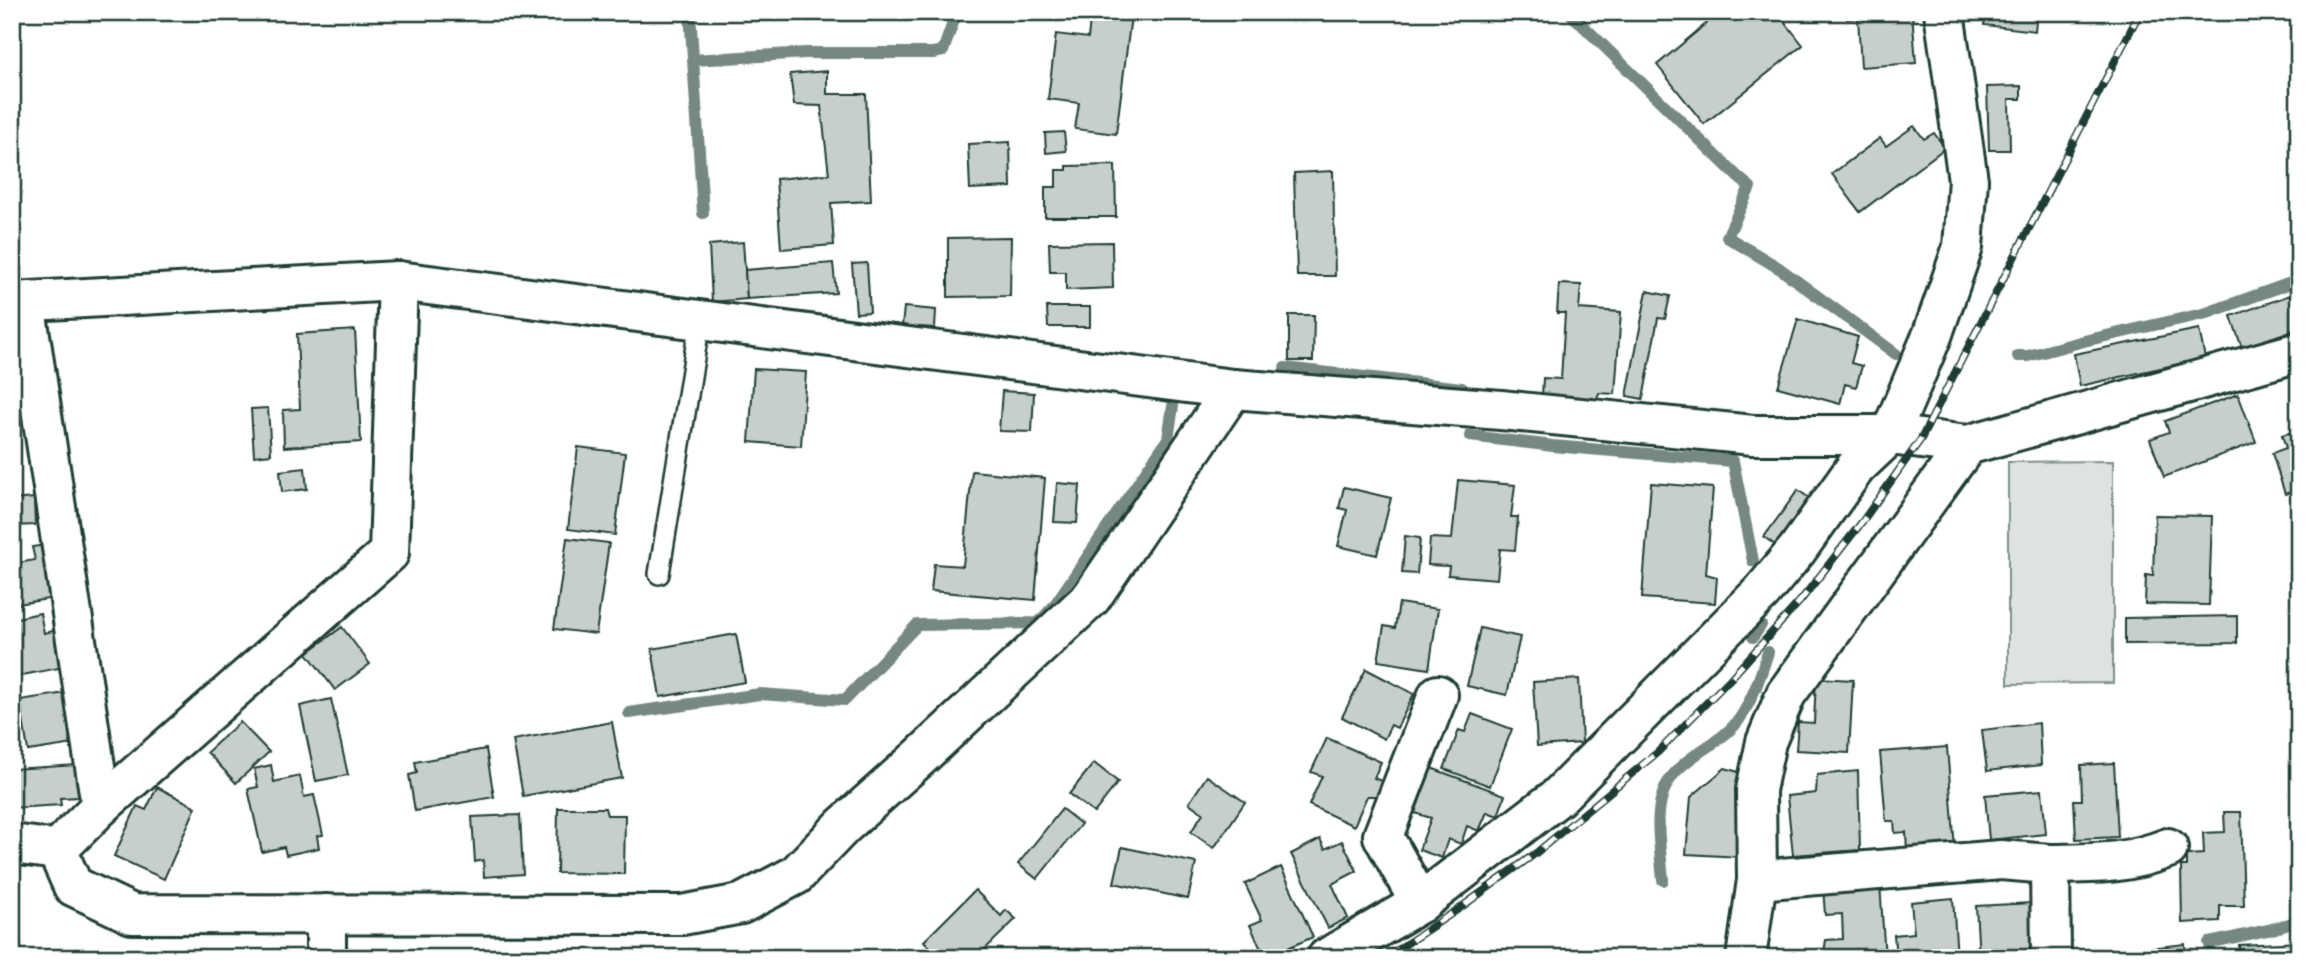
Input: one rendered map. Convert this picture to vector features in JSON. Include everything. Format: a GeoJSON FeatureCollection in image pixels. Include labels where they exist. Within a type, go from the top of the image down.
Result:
{"type":"FeatureCollection","features":[{"type":"Feature","properties":{"kind":"street"},"geometry":{"type":"LineString","coordinates":[[1327,958],[1420,902],[1558,797],[1762,592],[1797,550],[1856,467],[1890,435],[1932,336],[1963,247],[1968,180],[1944,12]]}},
{"type":"Feature","properties":{"kind":"street"},"geometry":{"type":"LineString","coordinates":[[57,850],[101,806],[389,553],[398,281]]}},
{"type":"Feature","properties":{"kind":"street"},"geometry":{"type":"LineString","coordinates":[[101,806],[19,302],[398,281],[1233,389],[1500,410],[1753,435],[1890,435],[1967,445],[2299,352]]}},
{"type":"Feature","properties":{"kind":"street"},"geometry":{"type":"LineString","coordinates":[[57,850],[73,886],[132,915],[682,915],[741,904],[796,875],[843,826],[1091,598],[1233,389]]}},
{"type":"Feature","properties":{"kind":"street"},"geometry":{"type":"LineString","coordinates":[[1746,958],[1756,880],[1756,790],[1766,742],[1786,694],[1967,445]]}},
{"type":"Feature","properties":{"kind":"street"},"geometry":{"type":"LineString","coordinates":[[1420,902],[1383,836],[1438,695]]}},
{"type":"Feature","properties":{"kind":"street"},"geometry":{"type":"LineString","coordinates":[[12,844],[57,850]]}},
{"type":"Feature","properties":{"kind":"street"},"geometry":{"type":"LineString","coordinates":[[1756,880],[2001,860],[2050,864],[2118,863],[2140,859],[2168,848]]}},
{"type":"Feature","properties":{"kind":"street"},"geometry":{"type":"LineString","coordinates":[[2050,864],[2051,958]]}},
{"type":"Feature","properties":{"kind":"street"},"geometry":{"type":"LineString","coordinates":[[326,914],[326,958]]}},
{"type":"Feature","properties":{"kind":"lane"},"geometry":{"type":"LineString","coordinates":[[659,574],[700,321]]}},
{"type":"Feature","properties":{"kind":"shaded area"},"geometry":{"type":"Polygon","coordinates":[[[2113,461],[2113,683],[2008,684],[2008,462],[2113,461]]]}},
{"type":"Feature","properties":{"kind":"building"},"geometry":{"type":"Polygon","coordinates":[[[1091,12],[1131,16],[1116,134],[1075,129],[1079,103],[1048,99],[1056,34],[1088,38],[1091,12]]]}},
{"type":"Feature","properties":{"kind":"building"},"geometry":{"type":"Polygon","coordinates":[[[1720,12],[1777,12],[1803,45],[1704,124],[1657,65],[1720,12]]]}},
{"type":"Feature","properties":{"kind":"building"},"geometry":{"type":"Polygon","coordinates":[[[1846,12],[1912,12],[1916,63],[1861,67],[1858,18],[1847,19],[1846,12]]]}},
{"type":"Feature","properties":{"kind":"building"},"geometry":{"type":"Polygon","coordinates":[[[1986,12],[2037,12],[2035,31],[1984,25],[1986,12]]]}},
{"type":"Feature","properties":{"kind":"building"},"geometry":{"type":"Polygon","coordinates":[[[827,71],[827,94],[866,94],[871,201],[831,203],[834,245],[781,249],[776,179],[829,174],[821,106],[794,105],[790,74],[827,71]]]}},
{"type":"Feature","properties":{"kind":"building"},"geometry":{"type":"Polygon","coordinates":[[[2021,86],[2021,99],[2009,99],[2010,150],[1989,150],[1987,87],[2021,86]]]}},
{"type":"Feature","properties":{"kind":"building"},"geometry":{"type":"Polygon","coordinates":[[[1914,126],[1924,139],[1934,133],[1945,148],[1860,212],[1832,174],[1880,138],[1886,146],[1914,126]]]}},
{"type":"Feature","properties":{"kind":"building"},"geometry":{"type":"Polygon","coordinates":[[[1064,132],[1066,151],[1046,153],[1045,133],[1064,132]]]}},
{"type":"Feature","properties":{"kind":"building"},"geometry":{"type":"Polygon","coordinates":[[[1010,142],[1011,187],[970,189],[968,144],[1010,142]]]}},
{"type":"Feature","properties":{"kind":"building"},"geometry":{"type":"Polygon","coordinates":[[[1115,165],[1116,217],[1045,217],[1045,187],[1056,187],[1056,170],[1067,170],[1067,166],[1115,165]]]}},
{"type":"Feature","properties":{"kind":"building"},"geometry":{"type":"Polygon","coordinates":[[[1333,171],[1335,276],[1297,276],[1294,173],[1333,171]]]}},
{"type":"Feature","properties":{"kind":"building"},"geometry":{"type":"Polygon","coordinates":[[[1011,237],[1010,296],[948,297],[948,238],[1011,237]]]}},
{"type":"Feature","properties":{"kind":"building"},"geometry":{"type":"Polygon","coordinates":[[[743,242],[747,299],[712,302],[709,245],[743,242]]]}},
{"type":"Feature","properties":{"kind":"building"},"geometry":{"type":"Polygon","coordinates":[[[1112,242],[1113,288],[1066,290],[1066,272],[1050,272],[1049,243],[1112,242]]]}},
{"type":"Feature","properties":{"kind":"building"},"geometry":{"type":"Polygon","coordinates":[[[833,263],[836,293],[747,299],[745,270],[833,263]]]}},
{"type":"Feature","properties":{"kind":"building"},"geometry":{"type":"Polygon","coordinates":[[[867,263],[870,312],[856,313],[852,264],[867,263]]]}},
{"type":"Feature","properties":{"kind":"building"},"geometry":{"type":"Polygon","coordinates":[[[1559,284],[1581,285],[1579,309],[1621,312],[1615,394],[1599,393],[1596,401],[1542,397],[1543,378],[1561,379],[1565,313],[1557,313],[1559,284]]]}},
{"type":"Feature","properties":{"kind":"building"},"geometry":{"type":"Polygon","coordinates":[[[1647,291],[1670,296],[1665,319],[1658,318],[1643,399],[1627,396],[1647,291]]]}},
{"type":"Feature","properties":{"kind":"building"},"geometry":{"type":"Polygon","coordinates":[[[2299,292],[2299,328],[2242,348],[2231,316],[2299,292]]]}},
{"type":"Feature","properties":{"kind":"building"},"geometry":{"type":"Polygon","coordinates":[[[904,307],[936,310],[935,328],[902,326],[904,307]]]}},
{"type":"Feature","properties":{"kind":"building"},"geometry":{"type":"Polygon","coordinates":[[[1047,307],[1090,307],[1090,327],[1048,327],[1047,307]]]}},
{"type":"Feature","properties":{"kind":"building"},"geometry":{"type":"Polygon","coordinates":[[[1289,315],[1314,315],[1313,361],[1289,361],[1289,315]]]}},
{"type":"Feature","properties":{"kind":"building"},"geometry":{"type":"Polygon","coordinates":[[[1798,319],[1858,337],[1851,363],[1862,366],[1856,387],[1845,384],[1840,404],[1778,387],[1798,319]]]}},
{"type":"Feature","properties":{"kind":"building"},"geometry":{"type":"Polygon","coordinates":[[[2199,329],[2205,358],[2080,386],[2074,354],[2199,329]]]}},
{"type":"Feature","properties":{"kind":"building"},"geometry":{"type":"Polygon","coordinates":[[[355,330],[361,442],[284,447],[283,410],[300,409],[297,334],[355,330]]]}},
{"type":"Feature","properties":{"kind":"building"},"geometry":{"type":"Polygon","coordinates":[[[754,369],[806,372],[801,446],[749,442],[754,369]]]}},
{"type":"Feature","properties":{"kind":"building"},"geometry":{"type":"Polygon","coordinates":[[[1002,391],[1034,393],[1032,432],[999,431],[1002,391]]]}},
{"type":"Feature","properties":{"kind":"building"},"geometry":{"type":"Polygon","coordinates":[[[2238,394],[2256,442],[2164,477],[2150,439],[2169,432],[2165,421],[2238,394]]]}},
{"type":"Feature","properties":{"kind":"building"},"geometry":{"type":"Polygon","coordinates":[[[268,408],[271,454],[254,456],[251,409],[268,408]]]}},
{"type":"Feature","properties":{"kind":"building"},"geometry":{"type":"Polygon","coordinates":[[[2299,430],[2299,489],[2285,494],[2272,453],[2286,448],[2282,435],[2299,430]]]}},
{"type":"Feature","properties":{"kind":"building"},"geometry":{"type":"Polygon","coordinates":[[[578,447],[625,453],[615,535],[568,529],[578,447]]]}},
{"type":"Feature","properties":{"kind":"building"},"geometry":{"type":"Polygon","coordinates":[[[305,468],[307,489],[282,492],[280,471],[305,468]]]}},
{"type":"Feature","properties":{"kind":"building"},"geometry":{"type":"Polygon","coordinates":[[[972,471],[1045,478],[1035,600],[931,591],[934,564],[963,566],[972,471]]]}},
{"type":"Feature","properties":{"kind":"building"},"geometry":{"type":"Polygon","coordinates":[[[1458,480],[1515,485],[1511,517],[1518,517],[1515,550],[1500,549],[1497,579],[1448,575],[1449,566],[1428,565],[1430,538],[1452,539],[1458,480]]]}},
{"type":"Feature","properties":{"kind":"building"},"geometry":{"type":"Polygon","coordinates":[[[1057,483],[1080,485],[1077,523],[1054,522],[1057,483]]]}},
{"type":"Feature","properties":{"kind":"building"},"geometry":{"type":"Polygon","coordinates":[[[1651,483],[1713,488],[1706,574],[1717,577],[1715,603],[1642,598],[1651,483]]]}},
{"type":"Feature","properties":{"kind":"building"},"geometry":{"type":"Polygon","coordinates":[[[1344,487],[1391,498],[1377,555],[1338,546],[1347,510],[1339,508],[1344,487]]]}},
{"type":"Feature","properties":{"kind":"building"},"geometry":{"type":"Polygon","coordinates":[[[1798,490],[1812,500],[1778,547],[1764,537],[1798,490]]]}},
{"type":"Feature","properties":{"kind":"building"},"geometry":{"type":"Polygon","coordinates":[[[34,498],[35,525],[12,526],[12,500],[34,498]]]}},
{"type":"Feature","properties":{"kind":"building"},"geometry":{"type":"Polygon","coordinates":[[[2155,515],[2212,516],[2209,605],[2145,604],[2146,575],[2153,576],[2155,515]]]}},
{"type":"Feature","properties":{"kind":"building"},"geometry":{"type":"Polygon","coordinates":[[[1405,536],[1420,538],[1417,574],[1402,573],[1405,536]]]}},
{"type":"Feature","properties":{"kind":"building"},"geometry":{"type":"Polygon","coordinates":[[[567,538],[609,543],[596,634],[554,629],[567,538]]]}},
{"type":"Feature","properties":{"kind":"building"},"geometry":{"type":"Polygon","coordinates":[[[46,545],[54,598],[12,605],[12,564],[35,560],[32,547],[46,545]]]}},
{"type":"Feature","properties":{"kind":"building"},"geometry":{"type":"Polygon","coordinates":[[[1399,603],[1438,609],[1429,669],[1378,661],[1384,626],[1395,628],[1399,603]]]}},
{"type":"Feature","properties":{"kind":"building"},"geometry":{"type":"Polygon","coordinates":[[[40,613],[44,633],[57,630],[64,667],[12,677],[12,619],[40,613]]]}},
{"type":"Feature","properties":{"kind":"building"},"geometry":{"type":"Polygon","coordinates":[[[2237,616],[2237,643],[2125,644],[2125,618],[2237,616]]]}},
{"type":"Feature","properties":{"kind":"building"},"geometry":{"type":"Polygon","coordinates":[[[342,627],[370,664],[335,690],[307,653],[342,627]]]}},
{"type":"Feature","properties":{"kind":"building"},"geometry":{"type":"Polygon","coordinates":[[[1480,628],[1520,637],[1507,695],[1467,686],[1480,628]]]}},
{"type":"Feature","properties":{"kind":"building"},"geometry":{"type":"Polygon","coordinates":[[[736,634],[745,682],[660,697],[652,649],[736,634]]]}},
{"type":"Feature","properties":{"kind":"building"},"geometry":{"type":"Polygon","coordinates":[[[1366,669],[1414,694],[1397,728],[1391,725],[1384,739],[1342,717],[1366,669]]]}},
{"type":"Feature","properties":{"kind":"building"},"geometry":{"type":"Polygon","coordinates":[[[1816,678],[1853,680],[1849,753],[1796,750],[1798,722],[1814,723],[1816,678]]]}},
{"type":"Feature","properties":{"kind":"building"},"geometry":{"type":"Polygon","coordinates":[[[1579,679],[1582,743],[1537,746],[1533,682],[1579,679]]]}},
{"type":"Feature","properties":{"kind":"building"},"geometry":{"type":"Polygon","coordinates":[[[66,693],[74,744],[28,751],[20,700],[66,693]]]}},
{"type":"Feature","properties":{"kind":"building"},"geometry":{"type":"Polygon","coordinates":[[[331,699],[348,775],[316,781],[300,706],[331,699]]]}},
{"type":"Feature","properties":{"kind":"building"},"geometry":{"type":"Polygon","coordinates":[[[1472,714],[1512,729],[1490,786],[1444,769],[1459,730],[1465,732],[1472,714]]]}},
{"type":"Feature","properties":{"kind":"building"},"geometry":{"type":"Polygon","coordinates":[[[240,722],[269,752],[236,783],[207,752],[240,722]]]}},
{"type":"Feature","properties":{"kind":"building"},"geometry":{"type":"Polygon","coordinates":[[[612,722],[622,778],[523,796],[513,740],[612,722]]]}},
{"type":"Feature","properties":{"kind":"building"},"geometry":{"type":"Polygon","coordinates":[[[2039,723],[2041,765],[1987,771],[1982,730],[2039,723]]]}},
{"type":"Feature","properties":{"kind":"building"},"geometry":{"type":"Polygon","coordinates":[[[1327,738],[1381,762],[1374,778],[1384,782],[1378,796],[1367,796],[1354,826],[1309,805],[1322,776],[1311,772],[1327,738]]]}},
{"type":"Feature","properties":{"kind":"building"},"geometry":{"type":"Polygon","coordinates":[[[1947,747],[1955,849],[1907,852],[1906,832],[1895,833],[1894,821],[1886,821],[1880,752],[1947,747]]]}},
{"type":"Feature","properties":{"kind":"building"},"geometry":{"type":"Polygon","coordinates":[[[486,749],[494,797],[415,811],[409,775],[417,773],[415,762],[486,749]]]}},
{"type":"Feature","properties":{"kind":"building"},"geometry":{"type":"Polygon","coordinates":[[[1094,763],[1118,782],[1094,813],[1069,794],[1094,763]]]}},
{"type":"Feature","properties":{"kind":"building"},"geometry":{"type":"Polygon","coordinates":[[[2114,763],[2118,837],[2076,839],[2074,800],[2082,800],[2081,765],[2114,763]]]}},
{"type":"Feature","properties":{"kind":"building"},"geometry":{"type":"Polygon","coordinates":[[[78,765],[80,797],[60,798],[61,805],[13,808],[12,769],[78,765]]]}},
{"type":"Feature","properties":{"kind":"building"},"geometry":{"type":"Polygon","coordinates":[[[271,765],[274,782],[300,776],[304,797],[314,795],[323,835],[317,836],[319,848],[286,855],[284,847],[262,852],[248,789],[258,787],[254,769],[271,765]]]}},
{"type":"Feature","properties":{"kind":"building"},"geometry":{"type":"Polygon","coordinates":[[[1431,768],[1505,795],[1498,816],[1487,812],[1479,831],[1467,826],[1461,844],[1448,839],[1442,858],[1419,850],[1431,818],[1415,813],[1431,768]]]}},
{"type":"Feature","properties":{"kind":"building"},"geometry":{"type":"Polygon","coordinates":[[[1725,768],[1742,773],[1741,857],[1686,854],[1691,797],[1725,768]]]}},
{"type":"Feature","properties":{"kind":"building"},"geometry":{"type":"Polygon","coordinates":[[[1858,771],[1860,850],[1793,855],[1787,796],[1816,793],[1817,775],[1858,771]]]}},
{"type":"Feature","properties":{"kind":"building"},"geometry":{"type":"Polygon","coordinates":[[[1207,776],[1245,802],[1214,848],[1191,832],[1203,813],[1189,803],[1207,776]]]}},
{"type":"Feature","properties":{"kind":"building"},"geometry":{"type":"Polygon","coordinates":[[[157,787],[196,807],[164,879],[114,856],[137,806],[146,810],[157,787]]]}},
{"type":"Feature","properties":{"kind":"building"},"geometry":{"type":"Polygon","coordinates":[[[2042,790],[2046,834],[1989,840],[1985,795],[2042,790]]]}},
{"type":"Feature","properties":{"kind":"building"},"geometry":{"type":"Polygon","coordinates":[[[558,808],[605,808],[607,815],[625,815],[624,874],[557,873],[558,808]]]}},
{"type":"Feature","properties":{"kind":"building"},"geometry":{"type":"Polygon","coordinates":[[[1062,809],[1081,824],[1037,879],[1018,864],[1062,809]]]}},
{"type":"Feature","properties":{"kind":"building"},"geometry":{"type":"Polygon","coordinates":[[[2224,812],[2241,812],[2244,906],[2220,906],[2220,921],[2182,923],[2181,866],[2187,866],[2187,855],[2204,854],[2203,833],[2225,832],[2224,812]]]}},
{"type":"Feature","properties":{"kind":"building"},"geometry":{"type":"Polygon","coordinates":[[[520,815],[523,874],[484,877],[483,860],[475,862],[472,817],[520,815]]]}},
{"type":"Feature","properties":{"kind":"building"},"geometry":{"type":"Polygon","coordinates":[[[1320,839],[1325,849],[1342,841],[1357,871],[1332,884],[1348,918],[1328,928],[1291,854],[1320,839]]]}},
{"type":"Feature","properties":{"kind":"building"},"geometry":{"type":"Polygon","coordinates":[[[1122,847],[1196,863],[1188,899],[1114,883],[1122,847]]]}},
{"type":"Feature","properties":{"kind":"building"},"geometry":{"type":"Polygon","coordinates":[[[1281,867],[1313,937],[1265,958],[1250,925],[1262,920],[1245,884],[1281,867]]]}},
{"type":"Feature","properties":{"kind":"building"},"geometry":{"type":"Polygon","coordinates":[[[1880,883],[1885,958],[1823,958],[1826,940],[1843,939],[1842,914],[1825,915],[1823,887],[1880,883]]]}},
{"type":"Feature","properties":{"kind":"building"},"geometry":{"type":"Polygon","coordinates":[[[975,890],[1001,916],[1006,910],[1016,919],[976,958],[940,958],[924,941],[975,890]]]}},
{"type":"Feature","properties":{"kind":"building"},"geometry":{"type":"Polygon","coordinates":[[[1953,898],[1957,958],[1896,958],[1894,935],[1914,933],[1911,902],[1953,898]]]}},
{"type":"Feature","properties":{"kind":"building"},"geometry":{"type":"Polygon","coordinates":[[[2032,903],[2035,958],[1979,958],[1976,906],[2032,903]]]}},
{"type":"Feature","properties":{"kind":"building"},"geometry":{"type":"Polygon","coordinates":[[[2299,942],[2299,958],[2239,958],[2239,945],[2299,942]]]}},
{"type":"Feature","properties":{"kind":"building"},"geometry":{"type":"Polygon","coordinates":[[[2185,944],[2186,958],[2149,958],[2149,948],[2185,944]]]}},
{"type":"Feature","properties":{"kind":"waterway"},"geometry":{"type":"LineString","coordinates":[[690,12],[703,213]]}},
{"type":"Feature","properties":{"kind":"waterway"},"geometry":{"type":"LineString","coordinates":[[694,60],[806,53],[933,53],[943,51],[955,17],[983,12]]}},
{"type":"Feature","properties":{"kind":"waterway"},"geometry":{"type":"LineString","coordinates":[[1569,12],[1750,187],[1727,237],[1779,268],[1896,354]]}},
{"type":"Feature","properties":{"kind":"waterway"},"geometry":{"type":"LineString","coordinates":[[2018,356],[2028,356],[2207,313],[2299,280]]}},
{"type":"Feature","properties":{"kind":"waterway"},"geometry":{"type":"LineString","coordinates":[[1285,368],[1462,388]]}},
{"type":"Feature","properties":{"kind":"waterway"},"geometry":{"type":"LineString","coordinates":[[629,713],[760,694],[845,700],[917,625],[1038,623],[1054,606],[1168,439],[1173,406]]}},
{"type":"Feature","properties":{"kind":"waterway"},"geometry":{"type":"LineString","coordinates":[[1470,436],[1553,446],[1733,461],[1753,561]]}},
{"type":"Feature","properties":{"kind":"waterway"},"geometry":{"type":"LineString","coordinates":[[1753,637],[1761,625]]}},
{"type":"Feature","properties":{"kind":"waterway"},"geometry":{"type":"LineString","coordinates":[[1663,880],[1658,819],[1666,785],[1684,764],[1718,740],[1738,721],[1752,697],[1768,652]]}},
{"type":"Feature","properties":{"kind":"waterway"},"geometry":{"type":"LineString","coordinates":[[2209,943],[2299,921]]}},
{"type":"Feature","properties":{"kind":"railway"},"geometry":{"type":"LineString","coordinates":[[1385,958],[1536,853],[1658,752],[1731,678],[1801,600],[1862,522],[1921,439],[2140,12]]}}]}
